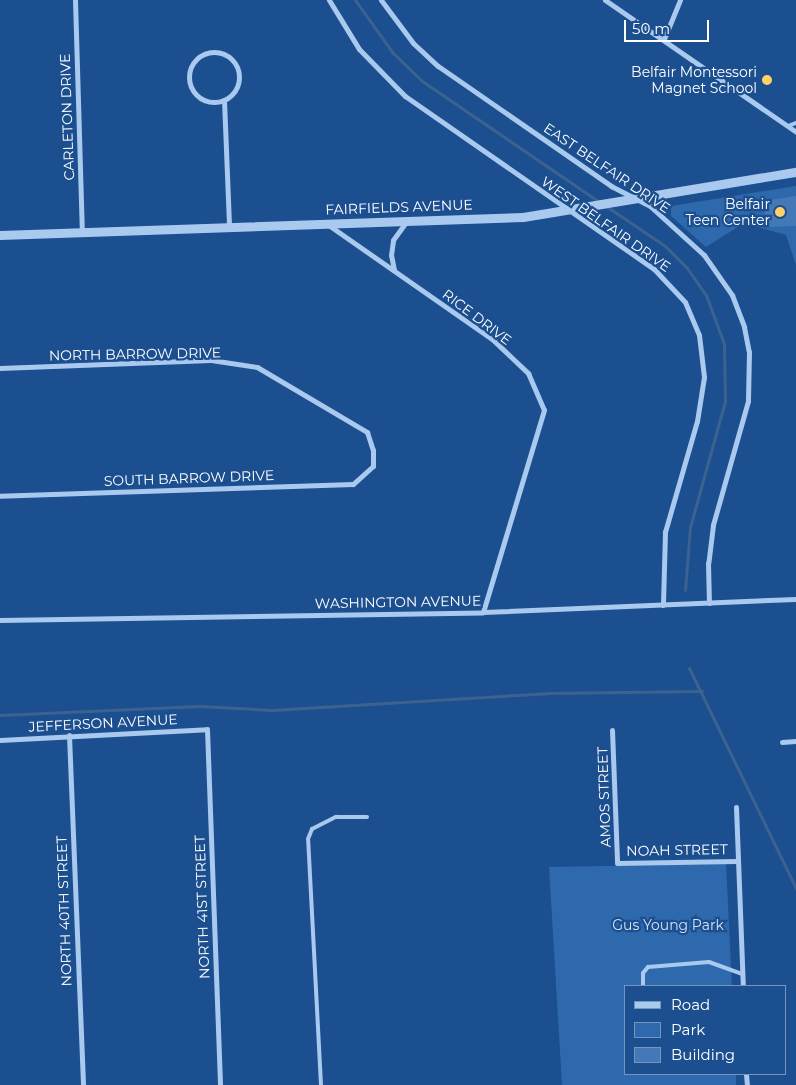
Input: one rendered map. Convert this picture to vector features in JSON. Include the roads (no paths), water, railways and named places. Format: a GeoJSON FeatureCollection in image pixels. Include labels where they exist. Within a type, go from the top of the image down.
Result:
{"type":"FeatureCollection","features":[{"type":"Feature","properties":{"kind":"street","name":"CARLETON DRIVE"},"geometry":{"type":"LineString","coordinates":[[75,0],[82,232]]}},
{"type":"Feature","properties":{"kind":"street","name":"WEST BELFAIR DRIVE"},"geometry":{"type":"LineString","coordinates":[[329,0],[359,49],[391,84],[664,278],[685,302],[699,335],[703,357],[703,391],[669,511],[663,557],[663,605]]}},
{"type":"Feature","properties":{"kind":"street","name":"EAST BELFAIR DRIVE"},"geometry":{"type":"LineString","coordinates":[[381,0],[414,43],[438,66],[611,186],[637,198],[696,245],[712,264],[736,305],[749,352],[748,401],[710,544],[709,603]]}},
{"type":"Feature","properties":{"kind":"street"},"geometry":{"type":"LineString","coordinates":[[605,0],[796,132]]}},
{"type":"Feature","properties":{"kind":"street"},"geometry":{"type":"LineString","coordinates":[[664,39],[680,0]]}},
{"type":"Feature","properties":{"kind":"street"},"geometry":{"type":"LineString","coordinates":[[224,100],[210,102],[202,100],[191,87],[189,71],[192,63],[206,53],[222,53],[235,63],[239,70],[237,87],[224,100],[229,227]]}},
{"type":"Feature","properties":{"kind":"street","name":"FAIRFIELDS AVENUE"},"geometry":{"type":"LineString","coordinates":[[0,235],[523,217],[569,212],[637,198],[796,172]]}},
{"type":"Feature","properties":{"kind":"street"},"geometry":{"type":"LineString","coordinates":[[394,271],[391,255],[393,240],[407,221]]}},
{"type":"Feature","properties":{"kind":"street","name":"RICE DRIVE"},"geometry":{"type":"LineString","coordinates":[[326,223],[492,340],[528,373],[544,410],[483,612]]}},
{"type":"Feature","properties":{"kind":"street","name":"NORTH BARROW DRIVE"},"geometry":{"type":"LineString","coordinates":[[0,368],[211,360],[257,367],[367,432],[373,450],[373,466]]}},
{"type":"Feature","properties":{"kind":"street","name":"SOUTH BARROW DRIVE"},"geometry":{"type":"LineString","coordinates":[[0,496],[353,484],[373,466]]}},
{"type":"Feature","properties":{"kind":"street","name":"WASHINGTON AVENUE"},"geometry":{"type":"LineString","coordinates":[[0,620],[483,612],[796,598]]}},
{"type":"Feature","properties":{"kind":"street","name":"JEFFERSON AVENUE"},"geometry":{"type":"LineString","coordinates":[[0,740],[207,729]]}},
{"type":"Feature","properties":{"kind":"street","name":"NORTH 41ST STREET"},"geometry":{"type":"LineString","coordinates":[[207,729],[220,1085]]}},
{"type":"Feature","properties":{"kind":"street","name":"AMOS STREET"},"geometry":{"type":"LineString","coordinates":[[612,730],[617,863]]}},
{"type":"Feature","properties":{"kind":"street","name":"NORTH 40TH STREET"},"geometry":{"type":"LineString","coordinates":[[68,735],[82,1085]]}},
{"type":"Feature","properties":{"kind":"street"},"geometry":{"type":"LineString","coordinates":[[782,742],[796,742]]}},
{"type":"Feature","properties":{"kind":"street"},"geometry":{"type":"LineString","coordinates":[[736,807],[743,985]]}},
{"type":"Feature","properties":{"kind":"street","name":"NOAH STREET"},"geometry":{"type":"LineString","coordinates":[[617,863],[737,861]]}},
{"type":"Feature","properties":{"kind":"lane"},"geometry":{"type":"LineString","coordinates":[[788,126],[796,123]]}},
{"type":"Feature","properties":{"kind":"lane"},"geometry":{"type":"LineString","coordinates":[[321,1085],[308,839],[312,829],[336,818],[367,817]]}},
{"type":"Feature","properties":{"kind":"lane"},"geometry":{"type":"LineString","coordinates":[[643,985],[643,972],[648,967],[709,962],[742,974]]}},
{"type":"Feature","properties":{"kind":"waterway"},"geometry":{"type":"LineString","coordinates":[[355,0],[393,53],[422,81],[601,203]]}},
{"type":"Feature","properties":{"kind":"waterway"},"geometry":{"type":"LineString","coordinates":[[606,206],[665,246],[687,268],[706,295],[724,344],[725,401],[690,527],[685,590]]}},
{"type":"Feature","properties":{"kind":"waterway"},"geometry":{"type":"LineString","coordinates":[[689,668],[796,888]]}},
{"type":"Feature","properties":{"kind":"waterway"},"geometry":{"type":"LineString","coordinates":[[0,715],[200,706],[272,710],[547,693],[702,691]]}},
{"type":"Feature","properties":{"kind":"place","name":"Belfair Montessori Magnet School"},"geometry":{"type":"Point","coordinates":[767,80]}},
{"type":"Feature","properties":{"kind":"place","name":"Belfair Teen Center"},"geometry":{"type":"Point","coordinates":[780,212]}},
{"type":"Feature","properties":{"kind":"park label","name":"Gus Young Park"},"geometry":{"type":"Point","coordinates":[668,925]}}]}
